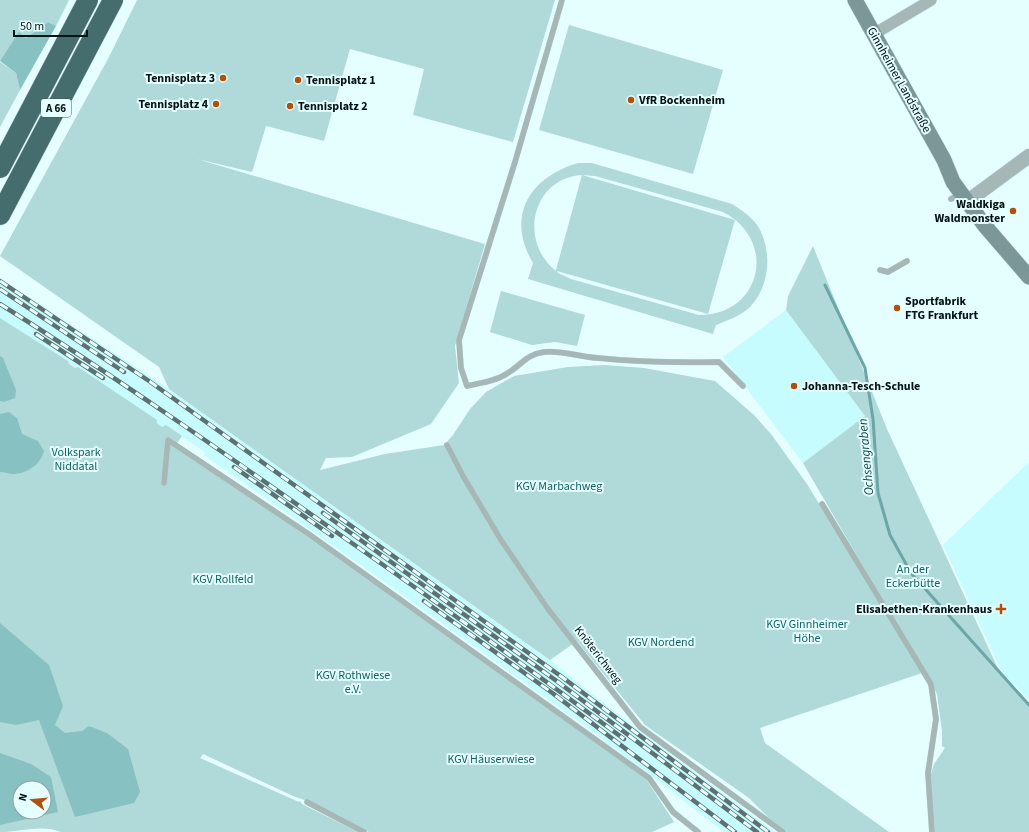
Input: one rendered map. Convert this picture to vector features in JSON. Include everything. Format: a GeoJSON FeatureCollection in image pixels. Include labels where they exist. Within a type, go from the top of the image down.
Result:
{"type":"FeatureCollection","features":[{"type":"Feature","properties":{"kind":"highway","name":"A 66"},"geometry":{"type":"LineString","coordinates":[[0,168],[88,0]]}},
{"type":"Feature","properties":{"kind":"highway","name":"A 66"},"geometry":{"type":"LineString","coordinates":[[0,215],[113,0]]}},
{"type":"Feature","properties":{"kind":"main road","name":"Ginnheimer Landstraße"},"geometry":{"type":"LineString","coordinates":[[855,0],[944,160],[960,198],[1029,278]]}},
{"type":"Feature","properties":{"kind":"street"},"geometry":{"type":"LineString","coordinates":[[874,34],[931,0]]}},
{"type":"Feature","properties":{"kind":"street"},"geometry":{"type":"LineString","coordinates":[[960,198],[1029,156]]}},
{"type":"Feature","properties":{"kind":"lane"},"geometry":{"type":"LineString","coordinates":[[562,0],[517,154],[459,340],[461,368],[467,386],[489,381],[508,373],[528,356],[543,352],[658,363],[720,362],[742,386]]}},
{"type":"Feature","properties":{"kind":"lane"},"geometry":{"type":"LineString","coordinates":[[880,270],[888,272],[907,261]]}},
{"type":"Feature","properties":{"kind":"lane"},"geometry":{"type":"LineString","coordinates":[[164,483],[168,440],[310,535],[649,778],[673,812],[698,832]]}},
{"type":"Feature","properties":{"kind":"lane","name":"Knöterichweg"},"geometry":{"type":"LineString","coordinates":[[447,445],[463,476],[501,540],[548,609],[640,727],[783,832]]}},
{"type":"Feature","properties":{"kind":"lane"},"geometry":{"type":"LineString","coordinates":[[822,504],[931,684],[936,719],[928,773],[932,832]]}},
{"type":"Feature","properties":{"kind":"lane"},"geometry":{"type":"LineString","coordinates":[[307,802],[364,832]]}},
{"type":"Feature","properties":{"kind":"shaded area"},"geometry":{"type":"Polygon","coordinates":[[[48,22],[56,26],[20,90],[16,73],[0,61],[19,32],[26,38],[48,22]]]}},
{"type":"Feature","properties":{"kind":"shaded area"},"geometry":{"type":"Polygon","coordinates":[[[0,278],[169,389],[550,660],[633,726],[775,832],[724,832],[613,747],[607,745],[604,740],[379,578],[204,455],[205,452],[166,426],[162,427],[156,420],[78,367],[75,368],[69,364],[68,361],[0,318],[0,278]]]}},
{"type":"Feature","properties":{"kind":"shaded area","name":"Johanna-Tesch-Schule"},"geometry":{"type":"Polygon","coordinates":[[[786,310],[865,416],[803,463],[723,357],[786,310]]]}},
{"type":"Feature","properties":{"kind":"shaded area"},"geometry":{"type":"Polygon","coordinates":[[[0,356],[3,358],[16,390],[15,398],[4,402],[0,401],[0,356]]]}},
{"type":"Feature","properties":{"kind":"shaded area"},"geometry":{"type":"Polygon","coordinates":[[[9,412],[17,418],[22,434],[38,441],[44,451],[37,464],[18,474],[0,472],[0,414],[9,412]]]}},
{"type":"Feature","properties":{"kind":"shaded area","name":"Elisabethen-Krankenhaus"},"geometry":{"type":"Polygon","coordinates":[[[1029,462],[1029,699],[1003,674],[943,545],[1029,462]]]}},
{"type":"Feature","properties":{"kind":"shaded area"},"geometry":{"type":"Polygon","coordinates":[[[0,623],[49,665],[63,706],[55,725],[65,733],[82,731],[89,726],[107,733],[128,749],[140,792],[134,803],[75,817],[39,720],[16,725],[0,722],[0,623]]]}},
{"type":"Feature","properties":{"kind":"shaded area"},"geometry":{"type":"Polygon","coordinates":[[[0,753],[31,764],[51,777],[52,780],[12,780],[12,820],[22,820],[0,825],[0,753]]]}},
{"type":"Feature","properties":{"kind":"shaded area"},"geometry":{"type":"Polygon","coordinates":[[[52,782],[58,812],[52,813],[52,782]]]}},
{"type":"Feature","properties":{"kind":"green space"},"geometry":{"type":"Polygon","coordinates":[[[0,0],[69,0],[56,26],[48,22],[26,38],[19,33],[0,61],[0,0]]]}},
{"type":"Feature","properties":{"kind":"green space"},"geometry":{"type":"Polygon","coordinates":[[[137,0],[555,0],[513,142],[413,115],[424,69],[350,49],[324,141],[266,126],[252,172],[197,159],[485,244],[455,346],[459,383],[431,424],[352,457],[326,458],[320,470],[385,454],[444,445],[453,435],[470,409],[486,392],[514,376],[568,367],[605,365],[644,368],[715,381],[754,415],[771,434],[807,484],[922,673],[760,728],[765,743],[889,832],[787,832],[769,818],[749,798],[645,725],[577,641],[550,660],[169,389],[159,367],[0,256],[109,57],[137,0]]]}},
{"type":"Feature","properties":{"kind":"green space","name":"VfR Bockenheim"},"geometry":{"type":"Polygon","coordinates":[[[569,25],[723,70],[693,174],[539,130],[569,25]]]}},
{"type":"Feature","properties":{"kind":"green space"},"geometry":{"type":"Polygon","coordinates":[[[0,62],[16,73],[20,90],[0,127],[0,62]]]}},
{"type":"Feature","properties":{"kind":"green space"},"geometry":{"type":"Polygon","coordinates":[[[578,163],[592,163],[732,204],[754,220],[763,237],[766,247],[767,268],[762,288],[757,298],[751,306],[743,312],[716,325],[713,334],[528,279],[533,263],[525,246],[521,230],[522,214],[527,201],[535,188],[561,169],[578,163]],[[582,175],[734,220],[723,212],[595,176],[582,175]],[[582,175],[565,179],[552,187],[542,199],[536,213],[534,228],[537,244],[544,258],[556,271],[582,175]],[[735,221],[708,314],[720,312],[737,303],[749,290],[755,274],[756,257],[751,240],[740,224],[735,221]],[[557,271],[558,273],[571,279],[699,315],[707,314],[557,271]]]}},
{"type":"Feature","properties":{"kind":"green space","name":"An der Eckerbütte"},"geometry":{"type":"Polygon","coordinates":[[[813,246],[887,429],[1001,675],[1029,703],[1029,832],[935,832],[930,777],[934,764],[945,748],[942,746],[942,731],[937,694],[803,463],[865,416],[786,310],[788,296],[813,246]]]}},
{"type":"Feature","properties":{"kind":"green space"},"geometry":{"type":"Polygon","coordinates":[[[501,291],[585,315],[577,346],[555,342],[532,345],[490,332],[501,291]]]}},
{"type":"Feature","properties":{"kind":"green space"},"geometry":{"type":"Polygon","coordinates":[[[0,318],[68,361],[69,364],[75,368],[78,367],[157,420],[157,423],[162,427],[166,425],[182,436],[175,446],[305,535],[646,779],[674,822],[652,832],[369,832],[310,802],[293,796],[203,754],[200,758],[299,802],[300,801],[302,804],[358,832],[61,832],[39,828],[0,832],[0,318]]]}},
{"type":"Feature","properties":{"kind":"waterway","name":"Ochsengraben"},"geometry":{"type":"LineString","coordinates":[[825,285],[865,368],[873,419],[878,493],[890,535],[911,573],[1029,705]]}},
{"type":"Feature","properties":{"kind":"railway"},"geometry":{"type":"LineString","coordinates":[[0,281],[149,381],[562,677],[768,832]]}},
{"type":"Feature","properties":{"kind":"railway"},"geometry":{"type":"LineString","coordinates":[[0,289],[124,372]]}},
{"type":"Feature","properties":{"kind":"railway"},"geometry":{"type":"LineString","coordinates":[[0,304],[129,388],[255,475],[411,584],[624,739]]}},
{"type":"Feature","properties":{"kind":"railway"},"geometry":{"type":"LineString","coordinates":[[36,334],[103,378]]}},
{"type":"Feature","properties":{"kind":"railway"},"geometry":{"type":"LineString","coordinates":[[234,467],[332,536]]}},
{"type":"Feature","properties":{"kind":"railway"},"geometry":{"type":"LineString","coordinates":[[323,513],[558,682],[757,832]]}},
{"type":"Feature","properties":{"kind":"railway"},"geometry":{"type":"LineString","coordinates":[[424,601],[551,692],[735,832]]}},
{"type":"Feature","properties":{"kind":"place","name":"Tennisplatz 3"},"geometry":{"type":"Point","coordinates":[223,78]}},
{"type":"Feature","properties":{"kind":"place","name":"Tennisplatz 1"},"geometry":{"type":"Point","coordinates":[298,80]}},
{"type":"Feature","properties":{"kind":"place","name":"VfR Bockenheim"},"geometry":{"type":"Point","coordinates":[631,100]}},
{"type":"Feature","properties":{"kind":"place","name":"Tennisplatz 4"},"geometry":{"type":"Point","coordinates":[216,104]}},
{"type":"Feature","properties":{"kind":"place","name":"Tennisplatz 2"},"geometry":{"type":"Point","coordinates":[290,106]}},
{"type":"Feature","properties":{"kind":"place","name":"Waldkiga Waldmonster"},"geometry":{"type":"Point","coordinates":[1013,211]}},
{"type":"Feature","properties":{"kind":"place","name":"Sportfabrik FTG Frankfurt"},"geometry":{"type":"Point","coordinates":[897,308]}},
{"type":"Feature","properties":{"kind":"place","name":"Johanna-Tesch-Schule"},"geometry":{"type":"Point","coordinates":[794,386]}},
{"type":"Feature","properties":{"kind":"place","name":"Elisabethen-Krankenhaus"},"geometry":{"type":"Point","coordinates":[1001,609]}},
{"type":"Feature","properties":{"kind":"park label","name":"Volkspark Niddatal"},"geometry":{"type":"Point","coordinates":[76,459]}},
{"type":"Feature","properties":{"kind":"park label","name":"KGV Marbachweg"},"geometry":{"type":"Point","coordinates":[559,486]}},
{"type":"Feature","properties":{"kind":"park label","name":"KGV Rollfeld"},"geometry":{"type":"Point","coordinates":[223,579]}},
{"type":"Feature","properties":{"kind":"park label","name":"KGV Ginnheimer Höhe"},"geometry":{"type":"Point","coordinates":[807,631]}},
{"type":"Feature","properties":{"kind":"park label","name":"KGV Nordend"},"geometry":{"type":"Point","coordinates":[661,642]}},
{"type":"Feature","properties":{"kind":"park label","name":"KGV Rothwiese e.V."},"geometry":{"type":"Point","coordinates":[353,682]}},
{"type":"Feature","properties":{"kind":"park label","name":"KGV Häuserwiese"},"geometry":{"type":"Point","coordinates":[491,759]}}]}
